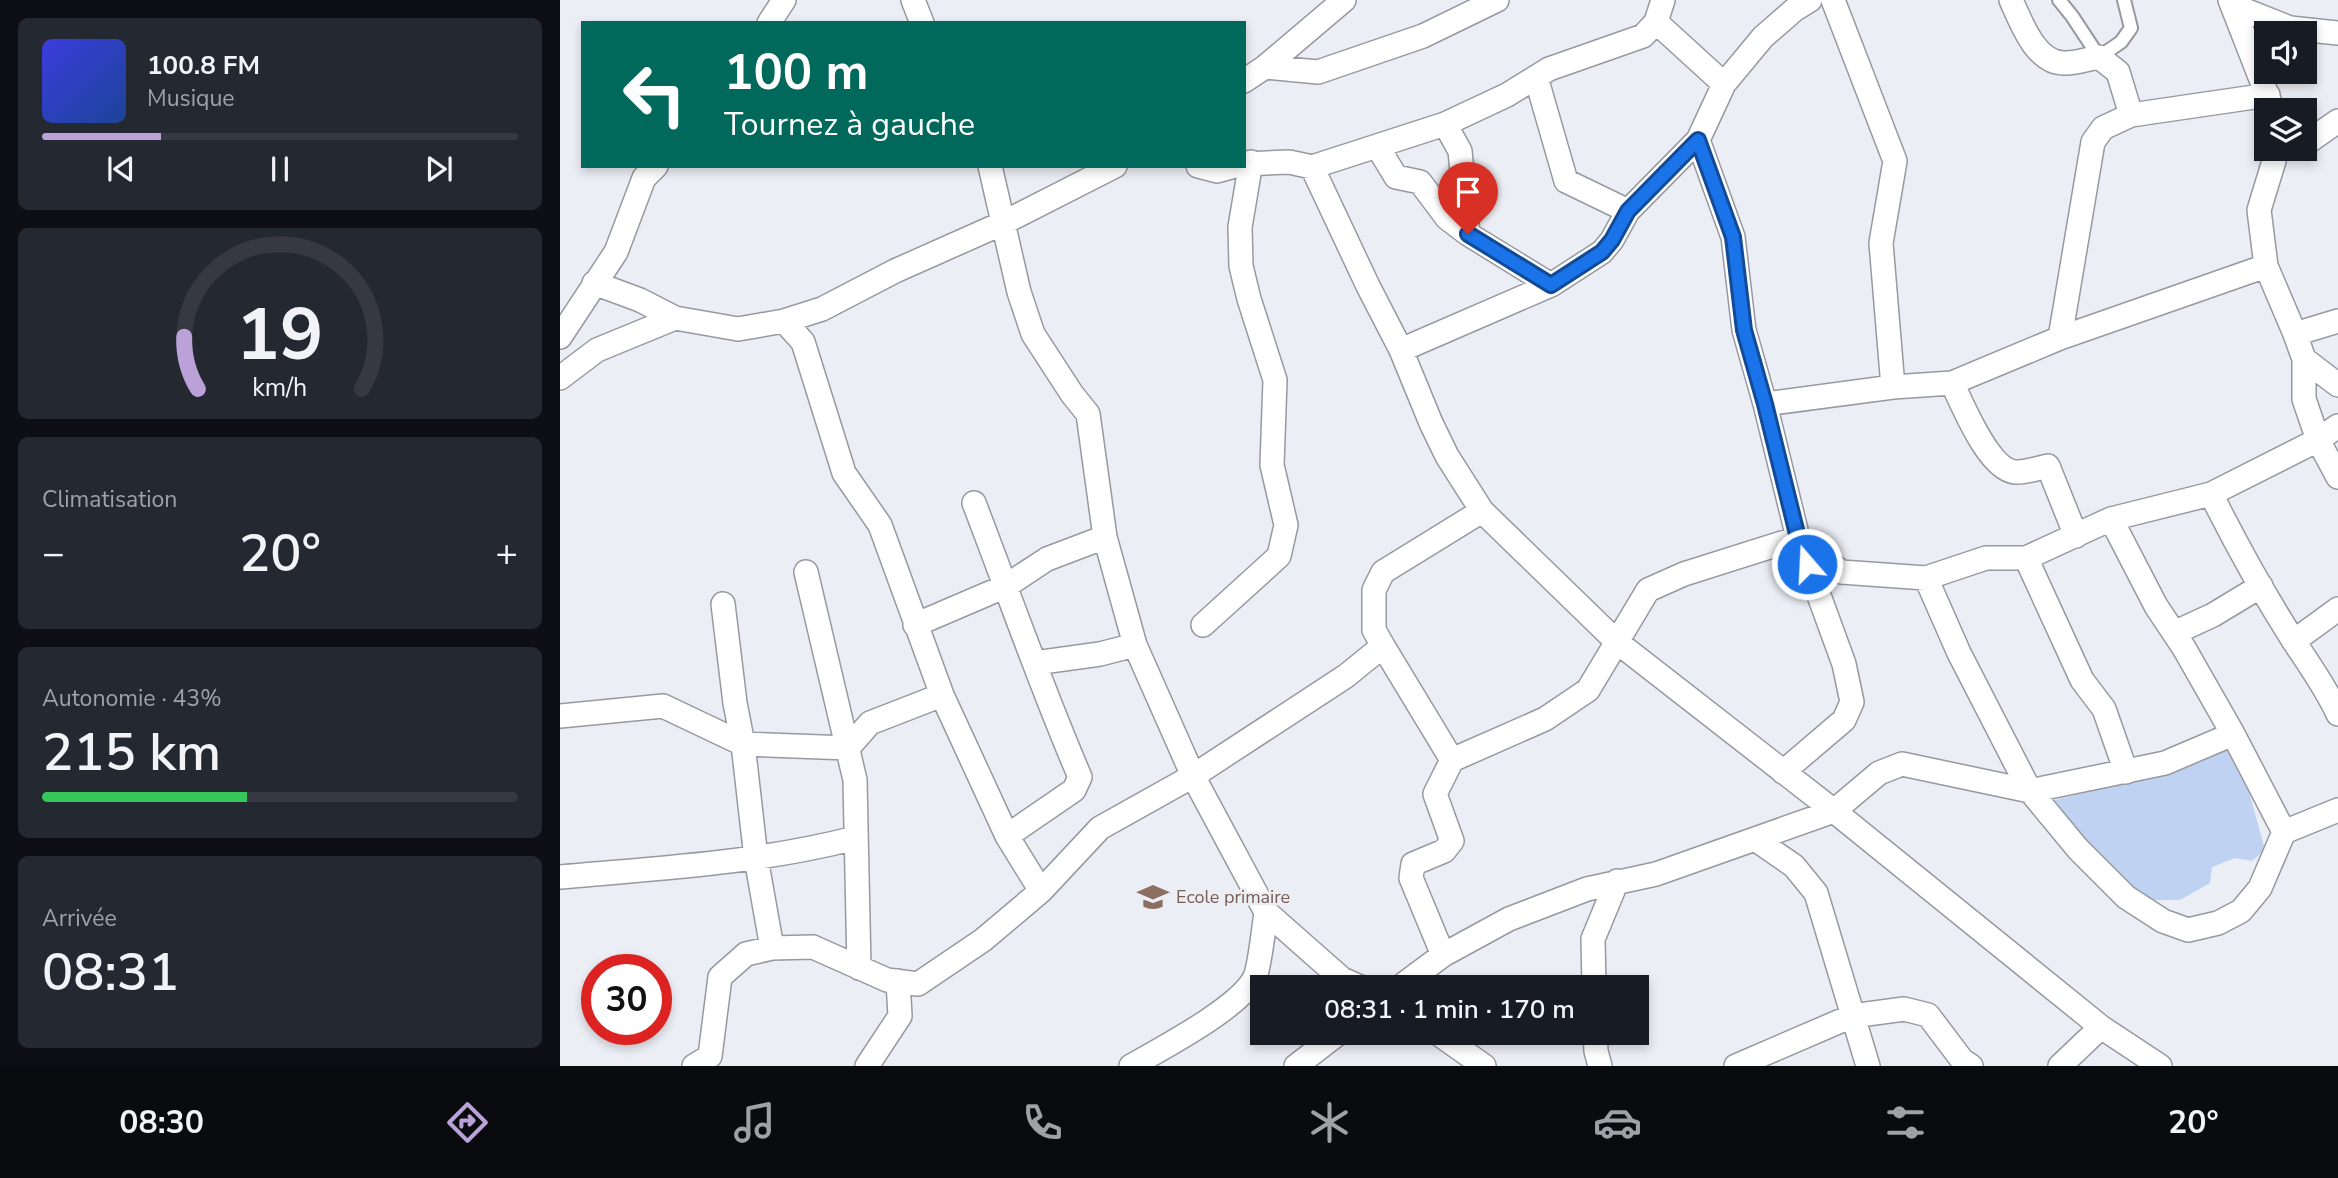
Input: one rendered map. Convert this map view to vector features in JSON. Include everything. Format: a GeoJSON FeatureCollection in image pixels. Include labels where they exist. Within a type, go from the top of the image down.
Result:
{"type":"FeatureCollection","features":[{"type":"Feature","properties":{"kind":"street"},"geometry":{"type":"LineString","coordinates":[[770,21],[783,0]]}},
{"type":"Feature","properties":{"kind":"street"},"geometry":{"type":"LineString","coordinates":[[913,0],[921,21]]}},
{"type":"Feature","properties":{"kind":"street"},"geometry":{"type":"LineString","coordinates":[[1246,80],[1265,67],[1344,0]]}},
{"type":"Feature","properties":{"kind":"street"},"geometry":{"type":"LineString","coordinates":[[1265,67],[1318,72],[1423,36],[1497,0]]}},
{"type":"Feature","properties":{"kind":"street"},"geometry":{"type":"LineString","coordinates":[[1246,164],[1289,162],[1311,167],[1445,124],[1572,60],[1643,36],[1656,22],[1662,0]]}},
{"type":"Feature","properties":{"kind":"street"},"geometry":{"type":"LineString","coordinates":[[1401,350],[1551,285],[1602,252],[1628,211],[1698,140],[1724,84],[1763,37],[1810,0]]}},
{"type":"Feature","properties":{"kind":"street"},"geometry":{"type":"LineString","coordinates":[[1833,0],[1895,160],[1881,243],[1893,387]]}},
{"type":"Feature","properties":{"kind":"street"},"geometry":{"type":"LineString","coordinates":[[2011,0],[2040,53],[2063,64],[2099,57],[2118,72],[2131,115]]}},
{"type":"Feature","properties":{"kind":"street"},"geometry":{"type":"LineString","coordinates":[[2231,2],[2290,28],[2338,33]]}},
{"type":"Feature","properties":{"kind":"street"},"geometry":{"type":"LineString","coordinates":[[2231,2],[2268,98]]}},
{"type":"Feature","properties":{"kind":"street"},"geometry":{"type":"LineString","coordinates":[[1656,22],[1724,84]]}},
{"type":"Feature","properties":{"kind":"street"},"geometry":{"type":"LineString","coordinates":[[1536,77],[1566,181],[1628,211]]}},
{"type":"Feature","properties":{"kind":"street"},"geometry":{"type":"LineString","coordinates":[[2060,338],[2093,142],[2103,128],[2131,115],[2254,103]]}},
{"type":"Feature","properties":{"kind":"street"},"geometry":{"type":"LineString","coordinates":[[2317,136],[2338,121]]}},
{"type":"Feature","properties":{"kind":"street"},"geometry":{"type":"LineString","coordinates":[[1445,124],[1460,151],[1468,234]]}},
{"type":"Feature","properties":{"kind":"street"},"geometry":{"type":"LineString","coordinates":[[1698,140],[1733,237],[1744,330],[1798,538],[1844,664],[1852,702],[1844,720],[1783,772]]}},
{"type":"Feature","properties":{"kind":"street"},"geometry":{"type":"LineString","coordinates":[[1377,146],[1396,177],[1420,182],[1447,218],[1551,285]]}},
{"type":"Feature","properties":{"kind":"street"},"geometry":{"type":"LineString","coordinates":[[2273,161],[2259,210],[2266,266],[2304,359],[2304,399],[2318,440],[2338,477]]}},
{"type":"Feature","properties":{"kind":"street"},"geometry":{"type":"LineString","coordinates":[[1311,167],[1367,286],[1401,350],[1447,456],[1482,510],[1617,642],[1834,811],[2101,1027],[2160,1066]]}},
{"type":"Feature","properties":{"kind":"street"},"geometry":{"type":"LineString","coordinates":[[560,337],[616,252],[644,177],[654,168]]}},
{"type":"Feature","properties":{"kind":"street"},"geometry":{"type":"LineString","coordinates":[[989,168],[1019,292],[1033,334],[1088,414],[1105,537],[1135,645],[1194,776],[1266,912],[1337,975]]}},
{"type":"Feature","properties":{"kind":"street"},"geometry":{"type":"LineString","coordinates":[[594,283],[640,300],[675,318],[738,329],[784,321],[822,309],[895,271],[1003,223],[1111,168]]}},
{"type":"Feature","properties":{"kind":"street"},"geometry":{"type":"LineString","coordinates":[[1206,168],[1217,171],[1228,168]]}},
{"type":"Feature","properties":{"kind":"street"},"geometry":{"type":"LineString","coordinates":[[1203,625],[1279,556],[1286,524],[1272,465],[1275,380],[1241,266],[1243,168]]}},
{"type":"Feature","properties":{"kind":"street"},"geometry":{"type":"LineString","coordinates":[[1765,404],[1893,387],[1952,383],[2060,338],[2266,266]]}},
{"type":"Feature","properties":{"kind":"street"},"geometry":{"type":"LineString","coordinates":[[560,377],[597,350],[675,318]]}},
{"type":"Feature","properties":{"kind":"street"},"geometry":{"type":"LineString","coordinates":[[784,321],[803,342],[844,473],[880,525],[942,695],[1007,836],[1041,891]]}},
{"type":"Feature","properties":{"kind":"street"},"geometry":{"type":"LineString","coordinates":[[2295,334],[2338,321]]}},
{"type":"Feature","properties":{"kind":"street"},"geometry":{"type":"LineString","coordinates":[[2304,359],[2338,385]]}},
{"type":"Feature","properties":{"kind":"street"},"geometry":{"type":"LineString","coordinates":[[1952,383],[1985,447],[2002,468],[2017,472],[2048,466],[2076,536]]}},
{"type":"Feature","properties":{"kind":"street"},"geometry":{"type":"LineString","coordinates":[[1798,538],[1840,572],[1926,578],[1986,558],[2026,558],[2111,519],[2211,494],[2318,440],[2338,426]]}},
{"type":"Feature","properties":{"kind":"street"},"geometry":{"type":"LineString","coordinates":[[2211,494],[2233,539],[2294,641],[2323,683],[2338,714]]}},
{"type":"Feature","properties":{"kind":"street"},"geometry":{"type":"LineString","coordinates":[[974,503],[1047,700],[1080,777],[1074,790],[1007,836]]}},
{"type":"Feature","properties":{"kind":"street"},"geometry":{"type":"LineString","coordinates":[[1452,760],[1374,630],[1374,590],[1382,572],[1482,510]]}},
{"type":"Feature","properties":{"kind":"street"},"geometry":{"type":"LineString","coordinates":[[2111,519],[2156,606],[2234,734],[2284,832]]}},
{"type":"Feature","properties":{"kind":"street"},"geometry":{"type":"LineString","coordinates":[[915,625],[1006,586],[1047,559],[1105,537]]}},
{"type":"Feature","properties":{"kind":"street"},"geometry":{"type":"LineString","coordinates":[[1443,955],[1411,878],[1413,864],[1444,851],[1452,841],[1435,794],[1452,760],[1545,719],[1588,690],[1648,590],[1684,574],[1798,538]]}},
{"type":"Feature","properties":{"kind":"street"},"geometry":{"type":"LineString","coordinates":[[2026,558],[2082,680],[2104,709],[2126,772]]}},
{"type":"Feature","properties":{"kind":"street"},"geometry":{"type":"LineString","coordinates":[[806,572],[855,780],[859,968]]}},
{"type":"Feature","properties":{"kind":"street"},"geometry":{"type":"LineString","coordinates":[[1926,578],[1976,687],[2030,791],[2078,849],[2126,897],[2163,921],[2188,930],[2218,923],[2241,911],[2260,888],[2284,832],[2338,810]]}},
{"type":"Feature","properties":{"kind":"street"},"geometry":{"type":"LineString","coordinates":[[2174,633],[2213,615],[2261,586]]}},
{"type":"Feature","properties":{"kind":"street"},"geometry":{"type":"LineString","coordinates":[[723,604],[756,858],[772,948]]}},
{"type":"Feature","properties":{"kind":"street"},"geometry":{"type":"LineString","coordinates":[[2294,641],[2338,609]]}},
{"type":"Feature","properties":{"kind":"street"},"geometry":{"type":"LineString","coordinates":[[1035,663],[1100,654],[1135,645]]}},
{"type":"Feature","properties":{"kind":"street"},"geometry":{"type":"LineString","coordinates":[[694,1066],[710,1056],[720,977],[746,954],[772,948],[813,947],[887,980],[918,984],[983,940],[1041,891],[1100,828],[1194,776],[1346,676],[1382,646]]}},
{"type":"Feature","properties":{"kind":"street"},"geometry":{"type":"LineString","coordinates":[[848,748],[870,723],[942,695]]}},
{"type":"Feature","properties":{"kind":"street"},"geometry":{"type":"LineString","coordinates":[[560,716],[663,706],[743,744],[848,748]]}},
{"type":"Feature","properties":{"kind":"street"},"geometry":{"type":"LineString","coordinates":[[1416,975],[1443,955],[1509,919],[1587,889],[1656,874],[1834,811],[1879,773],[1902,764],[2030,791],[2165,763],[2234,734]]}},
{"type":"Feature","properties":{"kind":"street"},"geometry":{"type":"LineString","coordinates":[[560,877],[756,858],[805,851],[855,838]]}},
{"type":"Feature","properties":{"kind":"street"},"geometry":{"type":"LineString","coordinates":[[1755,839],[1794,866],[1816,893],[1868,1066]]}},
{"type":"Feature","properties":{"kind":"street"},"geometry":{"type":"LineString","coordinates":[[1594,975],[1593,939],[1617,881]]}},
{"type":"Feature","properties":{"kind":"street"},"geometry":{"type":"LineString","coordinates":[[1131,1066],[1173,1043],[1235,1001],[1255,976],[1266,912]]}},
{"type":"Feature","properties":{"kind":"street"},"geometry":{"type":"LineString","coordinates":[[867,1066],[900,1016],[898,981]]}},
{"type":"Feature","properties":{"kind":"street"},"geometry":{"type":"LineString","coordinates":[[1736,1066],[1852,1016],[1904,1009],[1928,1015],[1962,1060],[1971,1066]]}},
{"type":"Feature","properties":{"kind":"street"},"geometry":{"type":"LineString","coordinates":[[2060,1066],[2101,1027]]}},
{"type":"Feature","properties":{"kind":"street"},"geometry":{"type":"LineString","coordinates":[[1296,1066],[1323,1045]]}},
{"type":"Feature","properties":{"kind":"street"},"geometry":{"type":"LineString","coordinates":[[1454,1045],[1484,1066]]}},
{"type":"Feature","properties":{"kind":"street"},"geometry":{"type":"LineString","coordinates":[[1596,1045],[1600,1066]]}},
{"type":"Feature","properties":{"kind":"lane"},"geometry":{"type":"LineString","coordinates":[[2059,0],[2099,57],[2121,42],[2131,29],[2124,0]]}},
{"type":"Feature","properties":{"kind":"water"},"geometry":{"type":"Polygon","coordinates":[[[2228,749],[2238,752],[2265,850],[2252,861],[2235,858],[2212,867],[2210,883],[2180,900],[2144,900],[2115,880],[2052,801],[2140,778],[2228,749]]]}},
{"type":"Feature","properties":{"kind":"place","name":"Ecole primaire"},"geometry":{"type":"Point","coordinates":[1153,897]}},
{"type":"Feature","properties":{"kind":"route"},"geometry":{"type":"LineString","coordinates":[[1468,234],[1551,285],[1602,252],[1628,211],[1698,140],[1733,237],[1744,330],[1807,564]]}}]}
